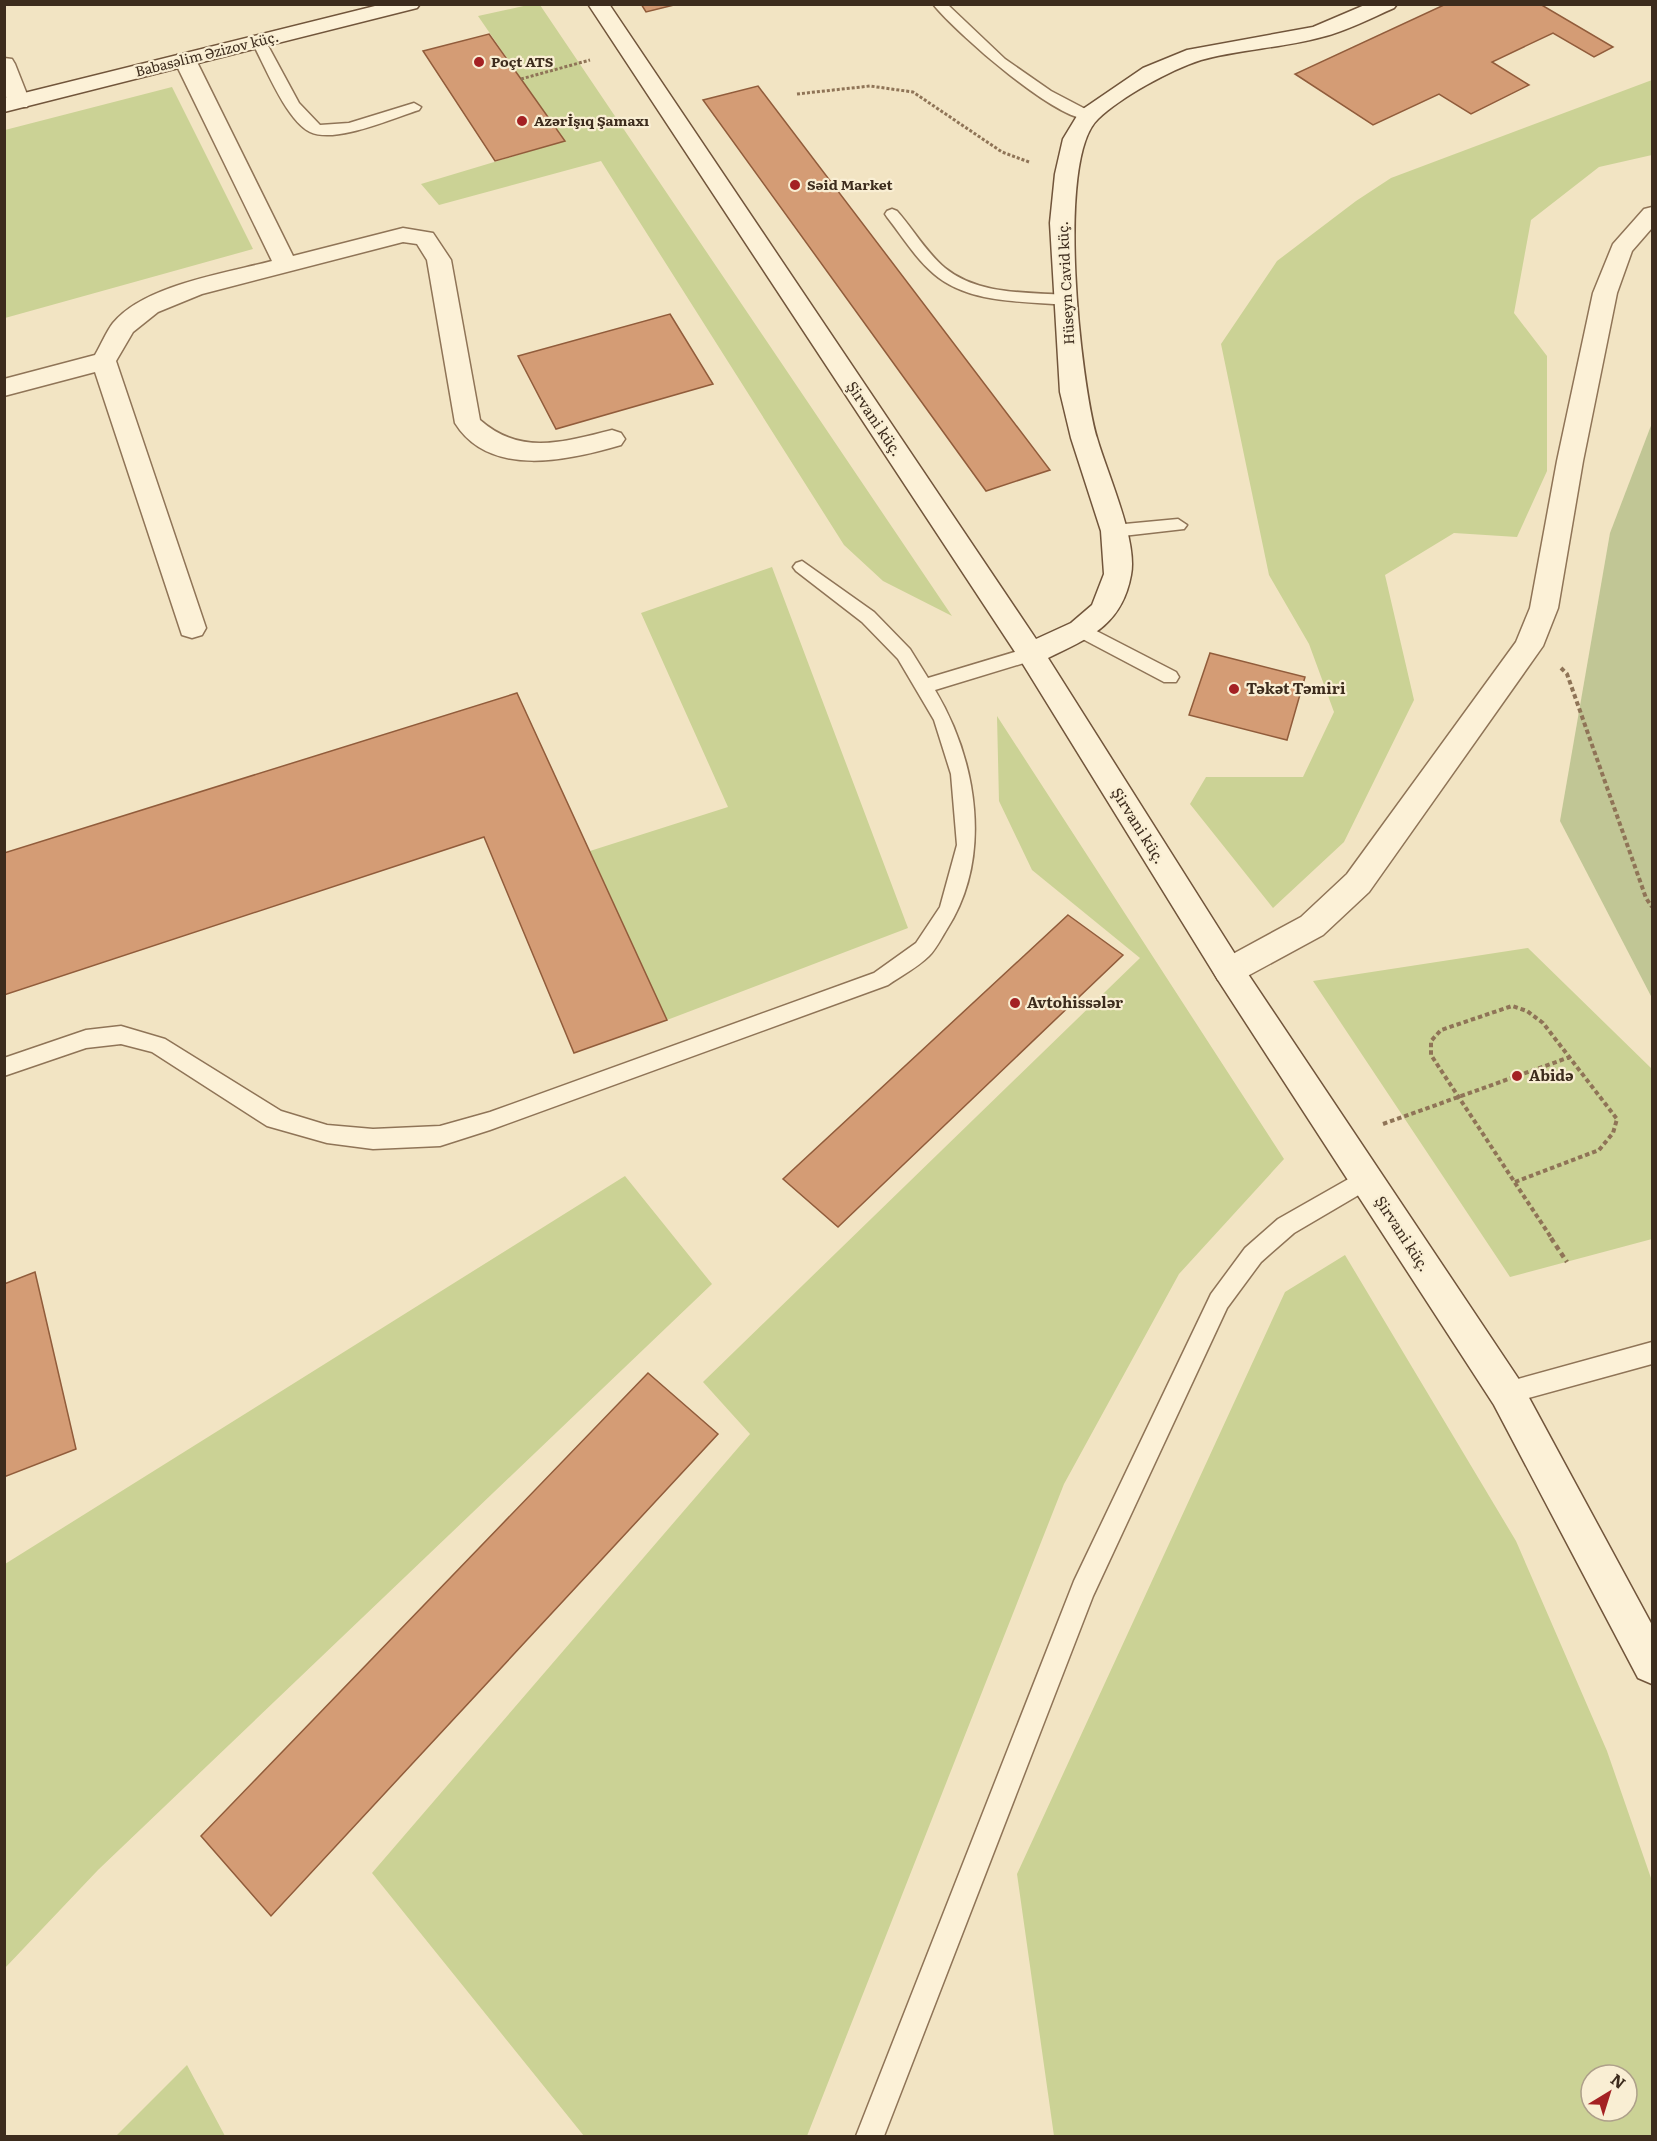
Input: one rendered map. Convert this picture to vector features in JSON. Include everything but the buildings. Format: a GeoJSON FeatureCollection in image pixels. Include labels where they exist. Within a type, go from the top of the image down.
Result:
{"type":"FeatureCollection","features":[{"type":"Feature","properties":{"kind":"street","name":"Babasəlim Əzizov küç."},"geometry":{"type":"LineString","coordinates":[[12,103],[410,4]]}},
{"type":"Feature","properties":{"kind":"street","name":"Şirvani küç."},"geometry":{"type":"LineString","coordinates":[[598,4],[1031,654],[1229,971],[1507,1393],[1653,1664]]}},
{"type":"Feature","properties":{"kind":"street","name":"Hüseyn Cavid küç."},"geometry":{"type":"LineString","coordinates":[[1031,654],[1082,630],[1104,611],[1118,574],[1114,531],[1084,438],[1073,392],[1062,223],[1067,171],[1074,139],[1088,116],[1151,73],[1195,55],[1318,32],[1387,4]]}},
{"type":"Feature","properties":{"kind":"street"},"geometry":{"type":"LineString","coordinates":[[184,60],[285,264]]}},
{"type":"Feature","properties":{"kind":"street"},"geometry":{"type":"LineString","coordinates":[[4,64],[12,103]]}},
{"type":"Feature","properties":{"kind":"street"},"geometry":{"type":"LineString","coordinates":[[1229,971],[1312,926],[1358,883],[1529,646],[1544,608],[1570,461],[1605,292],[1621,249],[1647,217],[1653,214]]}},
{"type":"Feature","properties":{"kind":"street"},"geometry":{"type":"LineString","coordinates":[[4,388],[104,361],[123,327],[149,306],[194,289],[285,264],[403,236],[425,238],[439,260],[468,423],[478,435],[497,447],[550,453],[612,438]]}},
{"type":"Feature","properties":{"kind":"street"},"geometry":{"type":"LineString","coordinates":[[104,361],[192,628]]}},
{"type":"Feature","properties":{"kind":"lane"},"geometry":{"type":"LineString","coordinates":[[939,4],[1000,62],[1046,94],[1088,116]]}},
{"type":"Feature","properties":{"kind":"lane"},"geometry":{"type":"LineString","coordinates":[[259,42],[304,121],[318,130],[336,130],[414,107]]}},
{"type":"Feature","properties":{"kind":"lane"},"geometry":{"type":"LineString","coordinates":[[892,214],[941,272],[959,284],[975,290],[1066,300]]}},
{"type":"Feature","properties":{"kind":"lane"},"geometry":{"type":"LineString","coordinates":[[1114,531],[1178,525]]}},
{"type":"Feature","properties":{"kind":"lane"},"geometry":{"type":"LineString","coordinates":[[4,1067],[86,1039],[121,1035],[158,1045],[275,1119],[327,1134],[372,1138],[440,1136],[490,1121],[881,979],[923,949],[949,909],[967,845],[960,774],[943,719],[904,654],[868,617],[802,567]]}},
{"type":"Feature","properties":{"kind":"lane"},"geometry":{"type":"LineString","coordinates":[[1082,630],[1170,677]]}},
{"type":"Feature","properties":{"kind":"lane"},"geometry":{"type":"LineString","coordinates":[[924,686],[1031,654]]}},
{"type":"Feature","properties":{"kind":"lane"},"geometry":{"type":"LineString","coordinates":[[870,2136],[1083,1590],[1219,1301],[1253,1255],[1286,1226],[1366,1179]]}},
{"type":"Feature","properties":{"kind":"lane"},"geometry":{"type":"LineString","coordinates":[[1507,1393],[1653,1353]]}},
{"type":"Feature","properties":{"kind":"path"},"geometry":{"type":"LineString","coordinates":[[521,79],[628,49]]}},
{"type":"Feature","properties":{"kind":"path"},"geometry":{"type":"LineString","coordinates":[[797,94],[871,86],[902,88],[913,92],[1002,152],[1033,163],[1067,171]]}},
{"type":"Feature","properties":{"kind":"path"},"geometry":{"type":"LineString","coordinates":[[1529,646],[1552,657],[1567,674],[1646,898],[1653,907]]}},
{"type":"Feature","properties":{"kind":"path"},"geometry":{"type":"LineString","coordinates":[[1515,1182],[1599,1150],[1613,1133],[1617,1119],[1543,1023],[1527,1011],[1512,1006],[1441,1030],[1431,1041],[1431,1055],[1567,1262]]}},
{"type":"Feature","properties":{"kind":"path"},"geometry":{"type":"LineString","coordinates":[[1340,1138],[1570,1057]]}},
{"type":"Feature","properties":{"kind":"green space"},"geometry":{"type":"Polygon","coordinates":[[[528,5],[540,5],[952,616],[883,581],[844,545],[601,161],[439,205],[421,184],[564,141],[478,16],[528,5]]]}},
{"type":"Feature","properties":{"kind":"green space"},"geometry":{"type":"Polygon","coordinates":[[[1652,80],[1652,155],[1599,167],[1531,220],[1514,313],[1547,356],[1547,471],[1517,537],[1454,533],[1385,575],[1414,700],[1344,842],[1273,908],[1190,804],[1206,777],[1303,777],[1334,712],[1309,644],[1269,575],[1221,344],[1277,261],[1356,201],[1391,178],[1652,80]]]}},
{"type":"Feature","properties":{"kind":"green space"},"geometry":{"type":"Polygon","coordinates":[[[172,87],[253,249],[5,318],[5,130],[172,87]]]}},
{"type":"Feature","properties":{"kind":"green space"},"geometry":{"type":"Polygon","coordinates":[[[1652,423],[1652,998],[1560,821],[1610,533],[1652,423]]]}},
{"type":"Feature","properties":{"kind":"green space"},"geometry":{"type":"Polygon","coordinates":[[[772,567],[908,928],[667,1020],[590,851],[728,807],[641,613],[772,567]]]}},
{"type":"Feature","properties":{"kind":"green space"},"geometry":{"type":"Polygon","coordinates":[[[997,716],[1284,1159],[1179,1274],[1064,1484],[807,2136],[584,2136],[372,1873],[750,1434],[703,1382],[1140,958],[1032,870],[999,801],[997,716]]]}},
{"type":"Feature","properties":{"kind":"green space"},"geometry":{"type":"Polygon","coordinates":[[[1528,948],[1652,1069],[1652,1239],[1510,1277],[1313,981],[1528,948]]]}},
{"type":"Feature","properties":{"kind":"green space"},"geometry":{"type":"Polygon","coordinates":[[[625,1176],[712,1284],[98,1870],[5,1968],[5,1564],[625,1176]]]}},
{"type":"Feature","properties":{"kind":"green space"},"geometry":{"type":"Polygon","coordinates":[[[1345,1255],[1516,1541],[1607,1751],[1652,1881],[1652,2136],[1054,2136],[1017,1874],[1285,1292],[1345,1255]]]}},
{"type":"Feature","properties":{"kind":"green space"},"geometry":{"type":"Polygon","coordinates":[[[187,2065],[225,2136],[116,2136],[187,2065]]]}},
{"type":"Feature","properties":{"kind":"place","name":"Poçt ATS"},"geometry":{"type":"Point","coordinates":[479,62]}},
{"type":"Feature","properties":{"kind":"place","name":"Azərİşıq Şamaxı"},"geometry":{"type":"Point","coordinates":[522,121]}},
{"type":"Feature","properties":{"kind":"place","name":"Səid Market"},"geometry":{"type":"Point","coordinates":[795,185]}},
{"type":"Feature","properties":{"kind":"place","name":"Təkət Təmiri"},"geometry":{"type":"Point","coordinates":[1234,689]}},
{"type":"Feature","properties":{"kind":"place","name":"Avtohissələr"},"geometry":{"type":"Point","coordinates":[1015,1003]}},
{"type":"Feature","properties":{"kind":"place","name":"Abidə"},"geometry":{"type":"Point","coordinates":[1517,1076]}}]}
